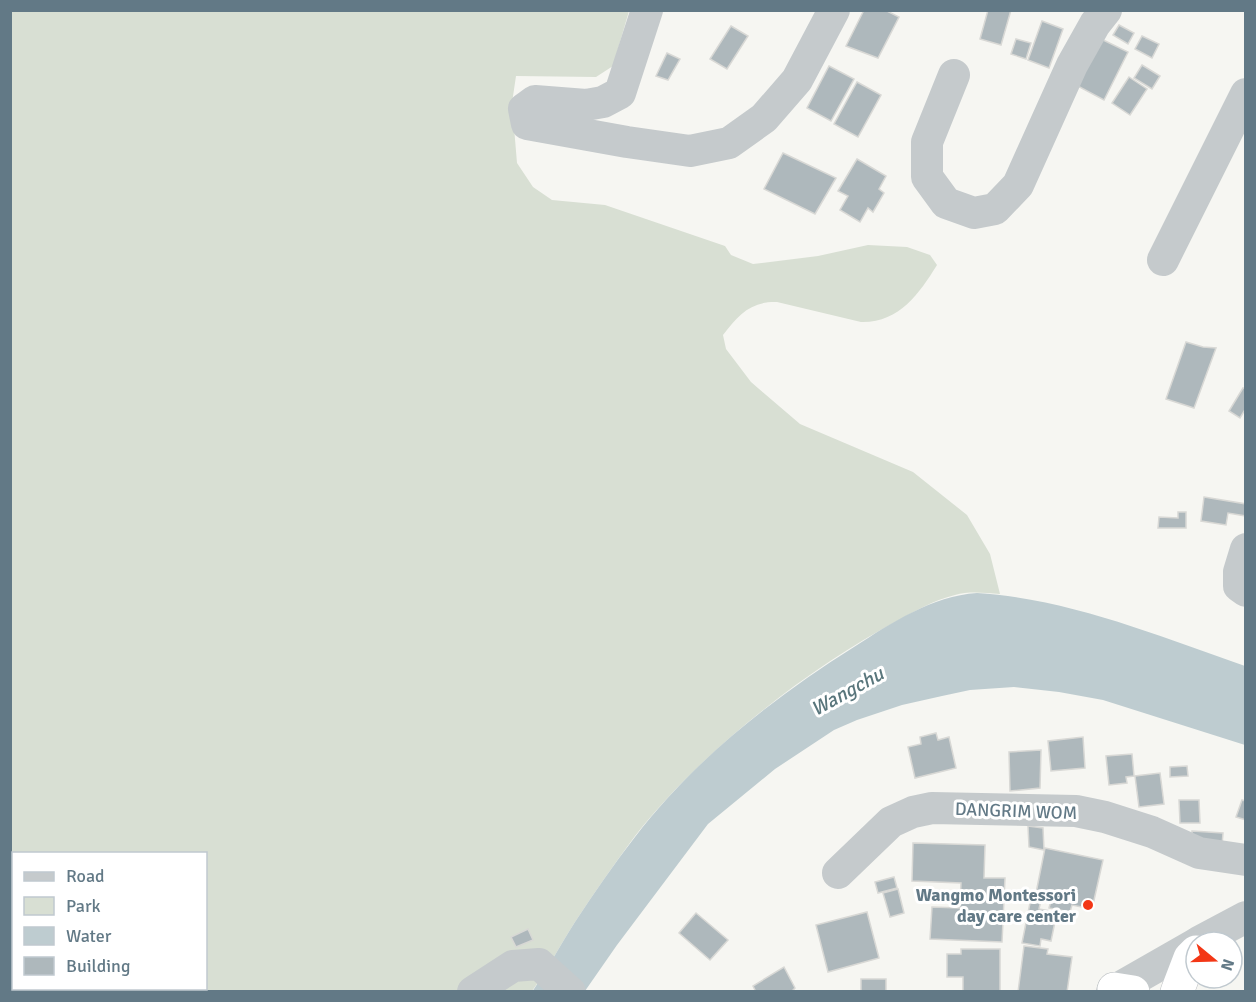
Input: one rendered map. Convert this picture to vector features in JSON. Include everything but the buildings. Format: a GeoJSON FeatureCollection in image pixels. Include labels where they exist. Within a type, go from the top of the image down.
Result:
{"type":"FeatureCollection","features":[{"type":"Feature","properties":{"kind":"highway"},"geometry":{"type":"LineString","coordinates":[[1178,992],[1184,975]]}},
{"type":"Feature","properties":{"kind":"street"},"geometry":{"type":"LineString","coordinates":[[647,10],[620,93],[603,102],[586,105],[534,101],[524,109],[527,124],[627,142],[690,150],[729,143],[764,118],[797,80],[834,10]]}},
{"type":"Feature","properties":{"kind":"street"},"geometry":{"type":"LineString","coordinates":[[954,75],[927,142],[927,177],[945,203],[974,213],[995,209],[1018,185],[1072,65],[1095,24],[1106,10]]}},
{"type":"Feature","properties":{"kind":"street"},"geometry":{"type":"LineString","coordinates":[[1163,260],[1245,94]]}},
{"type":"Feature","properties":{"kind":"street"},"geometry":{"type":"LineString","coordinates":[[1245,549],[1239,572],[1239,586],[1245,591]]}},
{"type":"Feature","properties":{"kind":"street","name":"DANGRIM WOM"},"geometry":{"type":"LineString","coordinates":[[838,873],[891,822],[913,812],[932,808],[1076,811],[1105,817],[1152,832],[1199,853],[1245,860]]}},
{"type":"Feature","properties":{"kind":"street"},"geometry":{"type":"LineString","coordinates":[[1224,930],[1245,917]]}},
{"type":"Feature","properties":{"kind":"street"},"geometry":{"type":"LineString","coordinates":[[1120,991],[1184,954]]}},
{"type":"Feature","properties":{"kind":"street"},"geometry":{"type":"LineString","coordinates":[[473,992],[513,966],[539,964],[570,992]]}},
{"type":"Feature","properties":{"kind":"green space"},"geometry":{"type":"Polygon","coordinates":[[[10,11],[629,11],[613,66],[596,77],[516,76],[512,103],[517,163],[533,187],[552,200],[605,205],[725,246],[731,255],[753,264],[818,256],[868,245],[907,247],[930,255],[937,265],[915,296],[897,312],[886,318],[861,322],[777,302],[768,302],[746,311],[723,335],[726,349],[751,382],[800,424],[913,472],[967,515],[990,554],[1000,594],[960,594],[925,606],[827,663],[756,716],[690,775],[635,836],[582,911],[532,991],[11,991],[10,11]]]}},
{"type":"Feature","properties":{"kind":"water","name":"Wangchu"},"geometry":{"type":"Polygon","coordinates":[[[977,593],[1012,597],[1080,611],[1146,631],[1245,666],[1245,745],[1103,700],[1014,687],[970,690],[902,705],[857,720],[834,730],[775,769],[708,824],[585,991],[532,992],[575,922],[627,847],[658,809],[709,756],[794,687],[882,629],[928,605],[960,595],[977,593]]]}},
{"type":"Feature","properties":{"kind":"place","name":"Wangmo Montessori day care center"},"geometry":{"type":"Point","coordinates":[1088,905]}}]}
